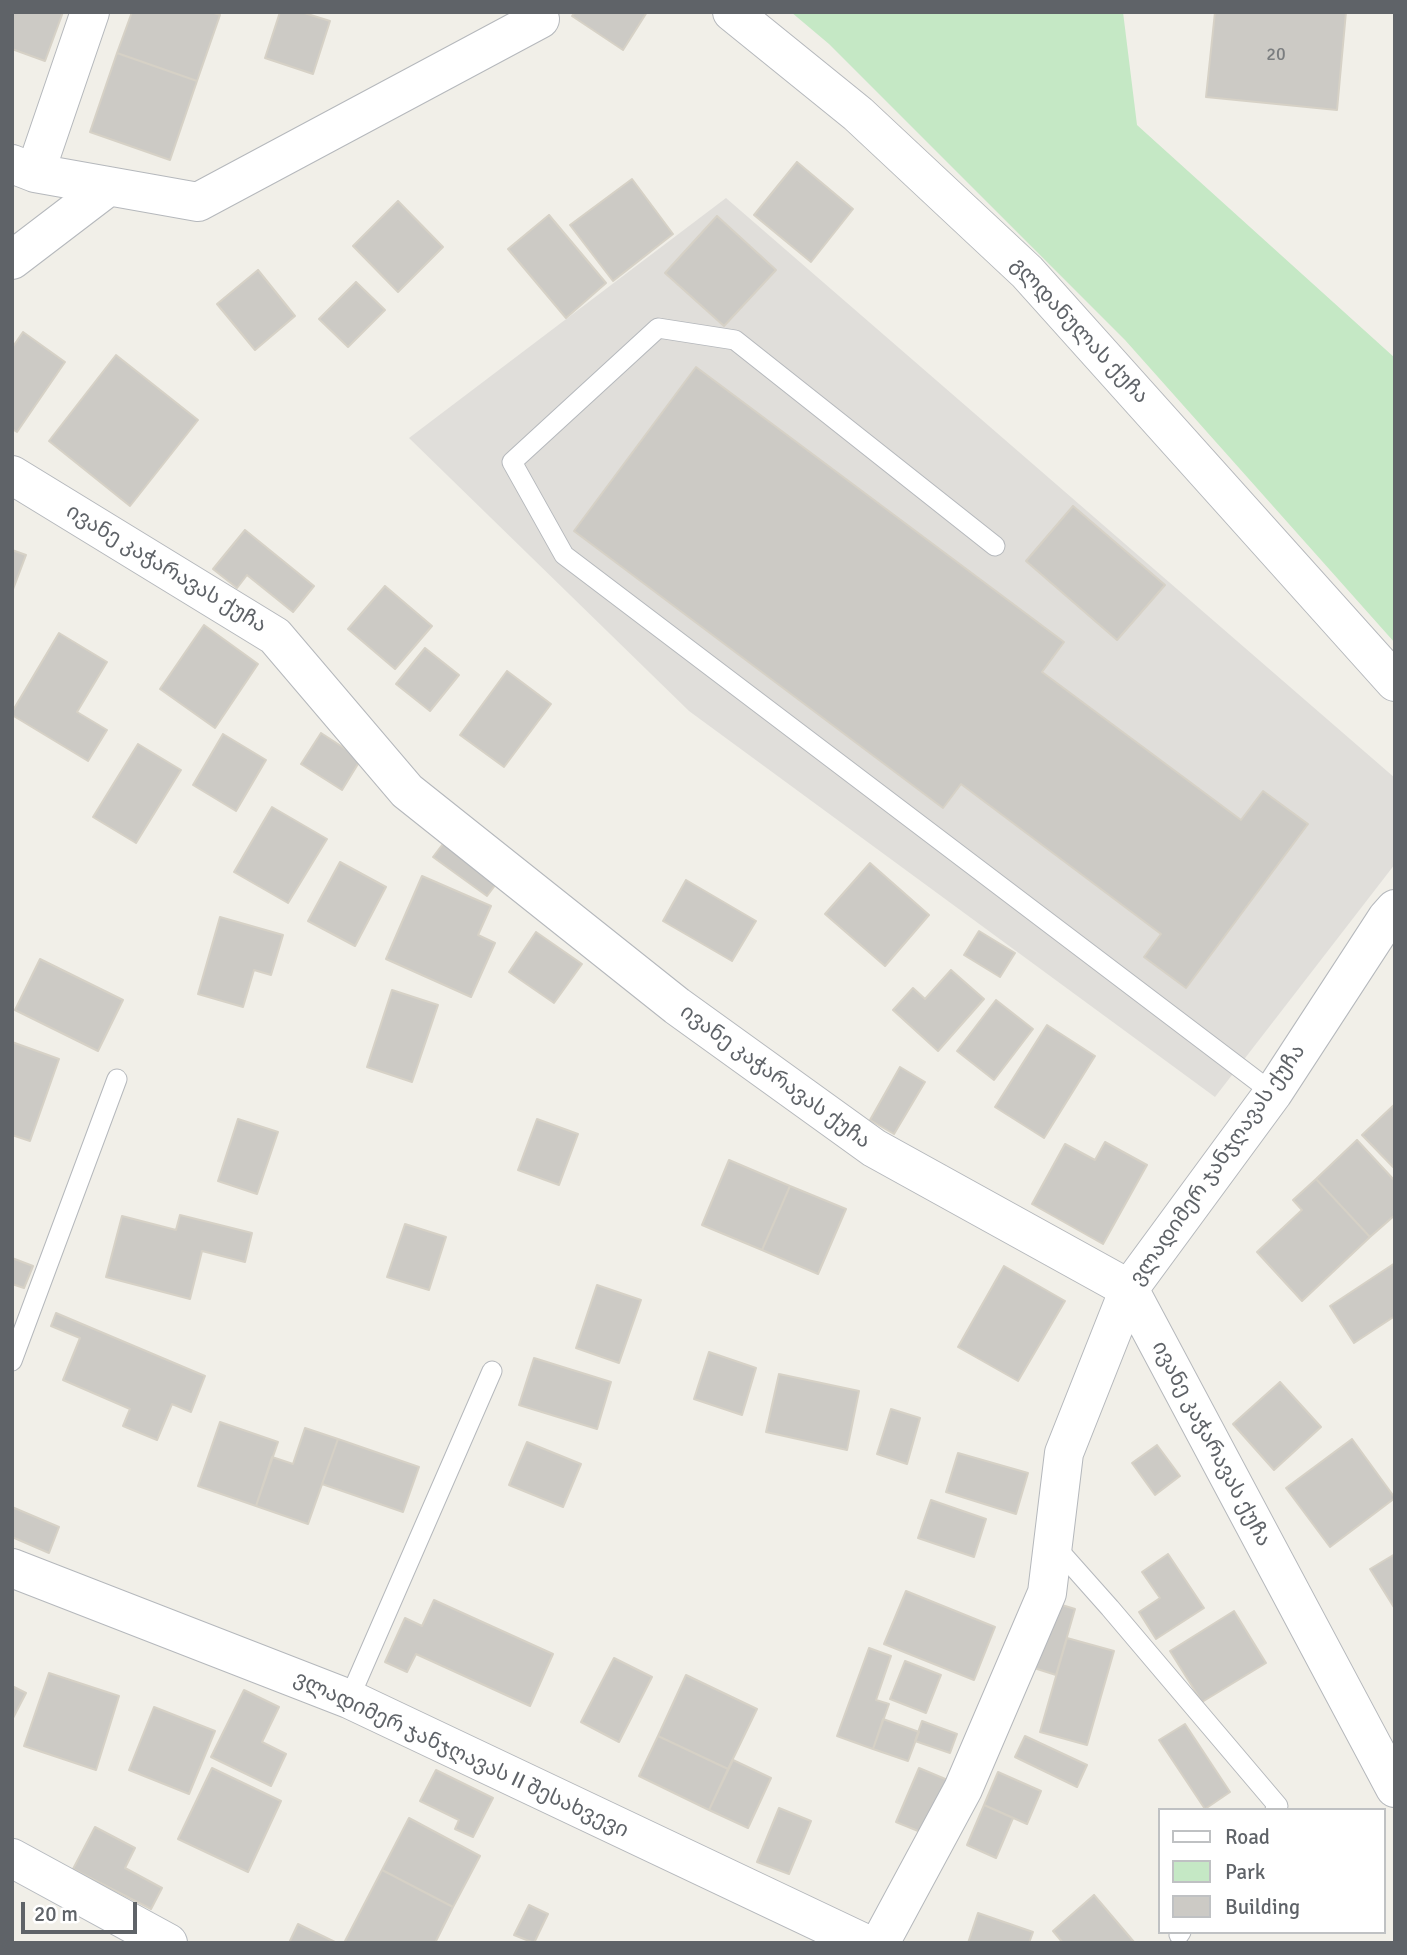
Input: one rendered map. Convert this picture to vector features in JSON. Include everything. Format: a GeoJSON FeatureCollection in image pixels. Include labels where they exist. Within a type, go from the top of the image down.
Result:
{"type":"FeatureCollection","features":[{"type":"Feature","properties":{"kind":"street"},"geometry":{"type":"LineString","coordinates":[[90,12],[24,169],[198,202],[540,19]]}},
{"type":"Feature","properties":{"kind":"street","name":"გლდანულას ქუჩა"},"geometry":{"type":"LineString","coordinates":[[732,12],[858,114],[1027,272],[1395,682]]}},
{"type":"Feature","properties":{"kind":"street"},"geometry":{"type":"LineString","coordinates":[[12,260],[109,186]]}},
{"type":"Feature","properties":{"kind":"street","name":"ივანე კაჭარავას ქუჩა"},"geometry":{"type":"LineString","coordinates":[[12,475],[275,636],[407,791],[677,1006],[874,1148],[1129,1289],[1395,1788]]}},
{"type":"Feature","properties":{"kind":"street","name":"ვლადიმერ ჯანჯღავას ქუჩა"},"geometry":{"type":"LineString","coordinates":[[880,1943],[964,1789],[1047,1593],[1064,1453],[1129,1289],[1273,1093],[1395,909]]}},
{"type":"Feature","properties":{"kind":"street","name":"ვლადიმერ ჯანჯღავას II შესახვევი"},"geometry":{"type":"LineString","coordinates":[[12,1568],[349,1699],[864,1943]]}},
{"type":"Feature","properties":{"kind":"street"},"geometry":{"type":"LineString","coordinates":[[12,1857],[168,1943]]}},
{"type":"Feature","properties":{"kind":"lane"},"geometry":{"type":"LineString","coordinates":[[995,546],[735,340],[658,328],[512,462],[564,555],[1273,1093]]}},
{"type":"Feature","properties":{"kind":"lane"},"geometry":{"type":"LineString","coordinates":[[12,1361],[117,1079]]}},
{"type":"Feature","properties":{"kind":"lane"},"geometry":{"type":"LineString","coordinates":[[349,1699],[492,1371]]}},
{"type":"Feature","properties":{"kind":"lane"},"geometry":{"type":"LineString","coordinates":[[1053,1545],[1269,1795],[1278,1806],[1276,1808]]}},
{"type":"Feature","properties":{"kind":"shaded area"},"geometry":{"type":"Polygon","coordinates":[[[726,198],[1395,778],[1395,864],[1215,1097],[689,711],[409,438],[726,198]]]}},
{"type":"Feature","properties":{"kind":"green space"},"geometry":{"type":"Polygon","coordinates":[[[791,12],[1123,12],[1137,125],[1395,358],[1395,643],[1125,340],[829,44],[791,12]]]}},
{"type":"Feature","properties":{"kind":"building"},"geometry":{"type":"Polygon","coordinates":[[[12,12],[63,12],[45,61],[12,49],[12,12]]]}},
{"type":"Feature","properties":{"kind":"building"},"geometry":{"type":"Polygon","coordinates":[[[132,12],[211,12],[220,15],[197,81],[117,53],[132,12]]]}},
{"type":"Feature","properties":{"kind":"building"},"geometry":{"type":"Polygon","coordinates":[[[280,12],[301,12],[330,21],[313,74],[265,58],[280,12]]]}},
{"type":"Feature","properties":{"kind":"building"},"geometry":{"type":"Polygon","coordinates":[[[575,12],[647,12],[623,50],[572,16],[575,12]]]}},
{"type":"Feature","properties":{"kind":"building"},"geometry":{"type":"Polygon","coordinates":[[[1215,12],[1346,12],[1337,110],[1206,97],[1215,12]]]}},
{"type":"Feature","properties":{"kind":"building"},"geometry":{"type":"Polygon","coordinates":[[[117,53],[197,81],[170,160],[90,132],[117,53]]]}},
{"type":"Feature","properties":{"kind":"building"},"geometry":{"type":"Polygon","coordinates":[[[797,162],[853,209],[811,262],[754,215],[797,162]]]}},
{"type":"Feature","properties":{"kind":"building"},"geometry":{"type":"Polygon","coordinates":[[[632,179],[673,234],[613,281],[570,225],[632,179]]]}},
{"type":"Feature","properties":{"kind":"building"},"geometry":{"type":"Polygon","coordinates":[[[398,201],[443,247],[398,292],[353,246],[398,201]]]}},
{"type":"Feature","properties":{"kind":"building"},"geometry":{"type":"Polygon","coordinates":[[[549,215],[606,283],[566,318],[508,249],[549,215]]]}},
{"type":"Feature","properties":{"kind":"building"},"geometry":{"type":"Polygon","coordinates":[[[717,216],[776,270],[724,326],[665,273],[717,216]]]}},
{"type":"Feature","properties":{"kind":"building"},"geometry":{"type":"Polygon","coordinates":[[[258,270],[295,316],[255,350],[217,304],[258,270]]]}},
{"type":"Feature","properties":{"kind":"building"},"geometry":{"type":"Polygon","coordinates":[[[356,282],[385,310],[348,347],[319,319],[356,282]]]}},
{"type":"Feature","properties":{"kind":"building"},"geometry":{"type":"Polygon","coordinates":[[[23,332],[65,362],[17,432],[12,429],[12,348],[23,332]]]}},
{"type":"Feature","properties":{"kind":"building"},"geometry":{"type":"Polygon","coordinates":[[[116,355],[198,420],[130,506],[49,441],[116,355]]]}},
{"type":"Feature","properties":{"kind":"building"},"geometry":{"type":"Polygon","coordinates":[[[696,367],[1064,642],[1042,672],[1241,820],[1263,791],[1308,824],[1186,988],[1144,957],[1161,934],[961,784],[943,808],[574,531],[696,367]]]}},
{"type":"Feature","properties":{"kind":"building"},"geometry":{"type":"Polygon","coordinates":[[[1073,506],[1165,585],[1117,640],[1026,561],[1073,506]]]}},
{"type":"Feature","properties":{"kind":"building"},"geometry":{"type":"Polygon","coordinates":[[[245,530],[314,586],[293,612],[247,575],[237,588],[213,569],[245,530]]]}},
{"type":"Feature","properties":{"kind":"building"},"geometry":{"type":"Polygon","coordinates":[[[12,550],[26,555],[12,592],[12,550]]]}},
{"type":"Feature","properties":{"kind":"building"},"geometry":{"type":"Polygon","coordinates":[[[385,586],[432,626],[395,669],[348,629],[385,586]]]}},
{"type":"Feature","properties":{"kind":"building"},"geometry":{"type":"Polygon","coordinates":[[[204,625],[258,664],[215,728],[160,689],[204,625]]]}},
{"type":"Feature","properties":{"kind":"building"},"geometry":{"type":"Polygon","coordinates":[[[59,633],[107,662],[77,712],[107,730],[88,761],[12,715],[59,633]]]}},
{"type":"Feature","properties":{"kind":"building"},"geometry":{"type":"Polygon","coordinates":[[[425,648],[459,675],[430,711],[396,684],[425,648]]]}},
{"type":"Feature","properties":{"kind":"building"},"geometry":{"type":"Polygon","coordinates":[[[507,671],[551,704],[504,767],[460,735],[507,671]]]}},
{"type":"Feature","properties":{"kind":"building"},"geometry":{"type":"Polygon","coordinates":[[[321,733],[361,759],[342,790],[301,764],[321,733]]]}},
{"type":"Feature","properties":{"kind":"building"},"geometry":{"type":"Polygon","coordinates":[[[223,734],[266,760],[236,811],[193,785],[223,734]]]}},
{"type":"Feature","properties":{"kind":"building"},"geometry":{"type":"Polygon","coordinates":[[[138,744],[181,770],[136,843],[93,817],[138,744]]]}},
{"type":"Feature","properties":{"kind":"building"},"geometry":{"type":"Polygon","coordinates":[[[272,807],[327,839],[288,903],[234,872],[272,807]]]}},
{"type":"Feature","properties":{"kind":"building"},"geometry":{"type":"Polygon","coordinates":[[[449,836],[502,876],[487,896],[433,857],[449,836]]]}},
{"type":"Feature","properties":{"kind":"building"},"geometry":{"type":"Polygon","coordinates":[[[340,862],[386,887],[355,946],[308,921],[340,862]]]}},
{"type":"Feature","properties":{"kind":"building"},"geometry":{"type":"Polygon","coordinates":[[[870,863],[929,915],[885,966],[825,914],[870,863]]]}},
{"type":"Feature","properties":{"kind":"building"},"geometry":{"type":"Polygon","coordinates":[[[422,876],[491,906],[478,935],[495,943],[471,997],[386,959],[422,876]]]}},
{"type":"Feature","properties":{"kind":"building"},"geometry":{"type":"Polygon","coordinates":[[[686,880],[756,921],[732,961],[663,921],[686,880]]]}},
{"type":"Feature","properties":{"kind":"building"},"geometry":{"type":"Polygon","coordinates":[[[220,917],[283,935],[271,975],[254,970],[243,1007],[198,994],[220,917]]]}},
{"type":"Feature","properties":{"kind":"building"},"geometry":{"type":"Polygon","coordinates":[[[979,931],[1015,953],[1000,977],[964,955],[979,931]]]}},
{"type":"Feature","properties":{"kind":"building"},"geometry":{"type":"Polygon","coordinates":[[[536,932],[582,964],[554,1003],[509,972],[536,932]]]}},
{"type":"Feature","properties":{"kind":"building"},"geometry":{"type":"Polygon","coordinates":[[[40,959],[123,1000],[98,1051],[15,1010],[40,959]]]}},
{"type":"Feature","properties":{"kind":"building"},"geometry":{"type":"Polygon","coordinates":[[[951,970],[984,999],[938,1051],[893,1010],[913,988],[925,999],[951,970]]]}},
{"type":"Feature","properties":{"kind":"building"},"geometry":{"type":"Polygon","coordinates":[[[392,990],[438,1005],[412,1082],[367,1067],[392,990]]]}},
{"type":"Feature","properties":{"kind":"building"},"geometry":{"type":"Polygon","coordinates":[[[996,1000],[1033,1029],[994,1080],[957,1051],[996,1000]]]}},
{"type":"Feature","properties":{"kind":"building"},"geometry":{"type":"Polygon","coordinates":[[[1047,1025],[1095,1056],[1044,1138],[995,1107],[1047,1025]]]}},
{"type":"Feature","properties":{"kind":"building"},"geometry":{"type":"Polygon","coordinates":[[[12,1042],[59,1059],[30,1141],[12,1135],[12,1042]]]}},
{"type":"Feature","properties":{"kind":"building"},"geometry":{"type":"Polygon","coordinates":[[[900,1067],[925,1082],[894,1134],[870,1120],[900,1067]]]}},
{"type":"Feature","properties":{"kind":"building"},"geometry":{"type":"Polygon","coordinates":[[[1395,1104],[1395,1169],[1362,1135],[1395,1104]]]}},
{"type":"Feature","properties":{"kind":"building"},"geometry":{"type":"Polygon","coordinates":[[[238,1119],[278,1132],[257,1194],[218,1181],[238,1119]]]}},
{"type":"Feature","properties":{"kind":"building"},"geometry":{"type":"Polygon","coordinates":[[[537,1119],[578,1134],[559,1185],[518,1170],[537,1119]]]}},
{"type":"Feature","properties":{"kind":"building"},"geometry":{"type":"Polygon","coordinates":[[[1357,1140],[1395,1181],[1395,1215],[1370,1237],[1316,1179],[1357,1140]]]}},
{"type":"Feature","properties":{"kind":"building"},"geometry":{"type":"Polygon","coordinates":[[[1105,1142],[1147,1165],[1103,1244],[1032,1204],[1065,1144],[1095,1160],[1105,1142]]]}},
{"type":"Feature","properties":{"kind":"building"},"geometry":{"type":"Polygon","coordinates":[[[729,1160],[790,1186],[762,1250],[702,1225],[729,1160]]]}},
{"type":"Feature","properties":{"kind":"building"},"geometry":{"type":"Polygon","coordinates":[[[1316,1179],[1370,1237],[1302,1301],[1257,1252],[1302,1210],[1293,1200],[1316,1179]]]}},
{"type":"Feature","properties":{"kind":"building"},"geometry":{"type":"Polygon","coordinates":[[[790,1186],[846,1209],[818,1274],[762,1250],[790,1186]]]}},
{"type":"Feature","properties":{"kind":"building"},"geometry":{"type":"Polygon","coordinates":[[[180,1215],[252,1233],[245,1262],[202,1251],[190,1299],[106,1277],[122,1216],[176,1230],[180,1215]]]}},
{"type":"Feature","properties":{"kind":"building"},"geometry":{"type":"Polygon","coordinates":[[[405,1224],[446,1237],[429,1290],[387,1277],[405,1224]]]}},
{"type":"Feature","properties":{"kind":"building"},"geometry":{"type":"Polygon","coordinates":[[[12,1258],[33,1266],[24,1288],[12,1284],[12,1258]]]}},
{"type":"Feature","properties":{"kind":"building"},"geometry":{"type":"Polygon","coordinates":[[[1395,1263],[1395,1316],[1354,1343],[1330,1306],[1395,1263]]]}},
{"type":"Feature","properties":{"kind":"building"},"geometry":{"type":"Polygon","coordinates":[[[1004,1266],[1065,1301],[1018,1381],[958,1347],[1004,1266]]]}},
{"type":"Feature","properties":{"kind":"building"},"geometry":{"type":"Polygon","coordinates":[[[597,1285],[641,1300],[619,1363],[576,1348],[597,1285]]]}},
{"type":"Feature","properties":{"kind":"building"},"geometry":{"type":"Polygon","coordinates":[[[56,1313],[205,1376],[191,1412],[172,1404],[157,1440],[123,1426],[130,1409],[63,1380],[80,1338],[51,1326],[56,1313]]]}},
{"type":"Feature","properties":{"kind":"building"},"geometry":{"type":"Polygon","coordinates":[[[709,1352],[756,1368],[742,1415],[694,1399],[709,1352]]]}},
{"type":"Feature","properties":{"kind":"building"},"geometry":{"type":"Polygon","coordinates":[[[534,1358],[611,1382],[597,1429],[519,1405],[534,1358]]]}},
{"type":"Feature","properties":{"kind":"building"},"geometry":{"type":"Polygon","coordinates":[[[779,1374],[859,1391],[847,1450],[766,1432],[779,1374]]]}},
{"type":"Feature","properties":{"kind":"building"},"geometry":{"type":"Polygon","coordinates":[[[1280,1382],[1321,1427],[1274,1470],[1233,1424],[1280,1382]]]}},
{"type":"Feature","properties":{"kind":"building"},"geometry":{"type":"Polygon","coordinates":[[[891,1409],[920,1418],[907,1464],[877,1454],[891,1409]]]}},
{"type":"Feature","properties":{"kind":"building"},"geometry":{"type":"Polygon","coordinates":[[[220,1422],[278,1442],[256,1506],[198,1486],[220,1422]]]}},
{"type":"Feature","properties":{"kind":"building"},"geometry":{"type":"Polygon","coordinates":[[[305,1428],[338,1439],[308,1524],[256,1506],[272,1457],[293,1464],[305,1428]]]}},
{"type":"Feature","properties":{"kind":"building"},"geometry":{"type":"Polygon","coordinates":[[[338,1439],[419,1467],[403,1512],[322,1484],[338,1439]]]}},
{"type":"Feature","properties":{"kind":"building"},"geometry":{"type":"Polygon","coordinates":[[[1352,1439],[1395,1498],[1330,1547],[1286,1488],[1352,1439]]]}},
{"type":"Feature","properties":{"kind":"building"},"geometry":{"type":"Polygon","coordinates":[[[527,1442],[581,1464],[563,1507],[509,1485],[527,1442]]]}},
{"type":"Feature","properties":{"kind":"building"},"geometry":{"type":"Polygon","coordinates":[[[1157,1445],[1180,1476],[1155,1495],[1132,1463],[1157,1445]]]}},
{"type":"Feature","properties":{"kind":"building"},"geometry":{"type":"Polygon","coordinates":[[[958,1453],[1028,1473],[1016,1514],[946,1492],[958,1453]]]}},
{"type":"Feature","properties":{"kind":"building"},"geometry":{"type":"Polygon","coordinates":[[[931,1500],[986,1519],[974,1557],[918,1538],[931,1500]]]}},
{"type":"Feature","properties":{"kind":"building"},"geometry":{"type":"Polygon","coordinates":[[[12,1507],[59,1527],[49,1553],[12,1537],[12,1507]]]}},
{"type":"Feature","properties":{"kind":"building"},"geometry":{"type":"Polygon","coordinates":[[[1168,1554],[1204,1608],[1156,1639],[1139,1612],[1160,1598],[1142,1572],[1168,1554]]]}},
{"type":"Feature","properties":{"kind":"building"},"geometry":{"type":"Polygon","coordinates":[[[1395,1554],[1395,1609],[1370,1569],[1395,1554]]]}},
{"type":"Feature","properties":{"kind":"building"},"geometry":{"type":"Polygon","coordinates":[[[906,1591],[995,1627],[974,1680],[884,1644],[906,1591]]]}},
{"type":"Feature","properties":{"kind":"building"},"geometry":{"type":"Polygon","coordinates":[[[434,1600],[553,1654],[530,1706],[416,1654],[407,1672],[385,1662],[405,1618],[422,1626],[434,1600]]]}},
{"type":"Feature","properties":{"kind":"building"},"geometry":{"type":"Polygon","coordinates":[[[1052,1602],[1075,1609],[1056,1675],[1034,1668],[1052,1602]]]}},
{"type":"Feature","properties":{"kind":"building"},"geometry":{"type":"Polygon","coordinates":[[[1234,1611],[1266,1663],[1202,1702],[1170,1651],[1234,1611]]]}},
{"type":"Feature","properties":{"kind":"building"},"geometry":{"type":"Polygon","coordinates":[[[1067,1638],[1114,1651],[1087,1745],[1040,1732],[1067,1638]]]}},
{"type":"Feature","properties":{"kind":"building"},"geometry":{"type":"Polygon","coordinates":[[[869,1648],[891,1656],[876,1700],[889,1704],[873,1749],[837,1736],[869,1648]]]}},
{"type":"Feature","properties":{"kind":"building"},"geometry":{"type":"Polygon","coordinates":[[[614,1658],[652,1677],[619,1742],[581,1722],[614,1658]]]}},
{"type":"Feature","properties":{"kind":"building"},"geometry":{"type":"Polygon","coordinates":[[[905,1661],[941,1675],[926,1713],[890,1699],[905,1661]]]}},
{"type":"Feature","properties":{"kind":"building"},"geometry":{"type":"Polygon","coordinates":[[[49,1673],[119,1696],[96,1770],[24,1746],[49,1673]]]}},
{"type":"Feature","properties":{"kind":"building"},"geometry":{"type":"Polygon","coordinates":[[[686,1675],[757,1709],[728,1769],[658,1736],[686,1675]]]}},
{"type":"Feature","properties":{"kind":"building"},"geometry":{"type":"Polygon","coordinates":[[[12,1686],[26,1693],[12,1720],[12,1686]]]}},
{"type":"Feature","properties":{"kind":"building"},"geometry":{"type":"Polygon","coordinates":[[[244,1690],[279,1707],[262,1742],[286,1754],[271,1786],[211,1757],[244,1690]]]}},
{"type":"Feature","properties":{"kind":"building"},"geometry":{"type":"Polygon","coordinates":[[[154,1707],[215,1731],[189,1794],[129,1770],[154,1707]]]}},
{"type":"Feature","properties":{"kind":"building"},"geometry":{"type":"Polygon","coordinates":[[[883,1719],[919,1732],[908,1761],[873,1749],[883,1719]]]}},
{"type":"Feature","properties":{"kind":"building"},"geometry":{"type":"Polygon","coordinates":[[[922,1721],[957,1734],[950,1753],[915,1741],[922,1721]]]}},
{"type":"Feature","properties":{"kind":"building"},"geometry":{"type":"Polygon","coordinates":[[[1185,1724],[1230,1792],[1204,1808],[1159,1740],[1185,1724]]]}},
{"type":"Feature","properties":{"kind":"building"},"geometry":{"type":"Polygon","coordinates":[[[658,1736],[728,1769],[709,1810],[639,1776],[658,1736]]]}},
{"type":"Feature","properties":{"kind":"building"},"geometry":{"type":"Polygon","coordinates":[[[1025,1736],[1087,1765],[1077,1787],[1015,1757],[1025,1736]]]}},
{"type":"Feature","properties":{"kind":"building"},"geometry":{"type":"Polygon","coordinates":[[[733,1760],[771,1778],[748,1828],[709,1810],[733,1760]]]}},
{"type":"Feature","properties":{"kind":"building"},"geometry":{"type":"Polygon","coordinates":[[[212,1768],[281,1801],[248,1872],[178,1839],[212,1768]]]}},
{"type":"Feature","properties":{"kind":"building"},"geometry":{"type":"Polygon","coordinates":[[[919,1768],[950,1781],[928,1835],[896,1822],[919,1768]]]}},
{"type":"Feature","properties":{"kind":"building"},"geometry":{"type":"Polygon","coordinates":[[[436,1770],[493,1798],[473,1837],[455,1829],[459,1820],[420,1801],[436,1770]]]}},
{"type":"Feature","properties":{"kind":"building"},"geometry":{"type":"Polygon","coordinates":[[[998,1772],[1041,1791],[1027,1824],[984,1805],[998,1772]]]}},
{"type":"Feature","properties":{"kind":"building"},"geometry":{"type":"Polygon","coordinates":[[[984,1805],[1013,1818],[996,1858],[967,1845],[984,1805]]]}},
{"type":"Feature","properties":{"kind":"building"},"geometry":{"type":"Polygon","coordinates":[[[779,1808],[811,1821],[789,1874],[757,1862],[779,1808]]]}},
{"type":"Feature","properties":{"kind":"building"},"geometry":{"type":"Polygon","coordinates":[[[409,1818],[480,1856],[453,1907],[382,1870],[409,1818]]]}},
{"type":"Feature","properties":{"kind":"building"},"geometry":{"type":"Polygon","coordinates":[[[95,1827],[135,1848],[125,1868],[162,1888],[151,1909],[73,1869],[95,1827]]]}},
{"type":"Feature","properties":{"kind":"building"},"geometry":{"type":"Polygon","coordinates":[[[382,1870],[453,1907],[435,1943],[344,1943],[382,1870]]]}},
{"type":"Feature","properties":{"kind":"building"},"geometry":{"type":"Polygon","coordinates":[[[1094,1895],[1133,1943],[1063,1943],[1053,1931],[1094,1895]]]}},
{"type":"Feature","properties":{"kind":"building"},"geometry":{"type":"Polygon","coordinates":[[[529,1905],[548,1914],[534,1943],[514,1935],[529,1905]]]}},
{"type":"Feature","properties":{"kind":"building"},"geometry":{"type":"Polygon","coordinates":[[[978,1913],[1033,1932],[1029,1943],[968,1943],[978,1913]]]}},
{"type":"Feature","properties":{"kind":"building"},"geometry":{"type":"Polygon","coordinates":[[[298,1924],[337,1943],[289,1943],[298,1924]]]}}]}
